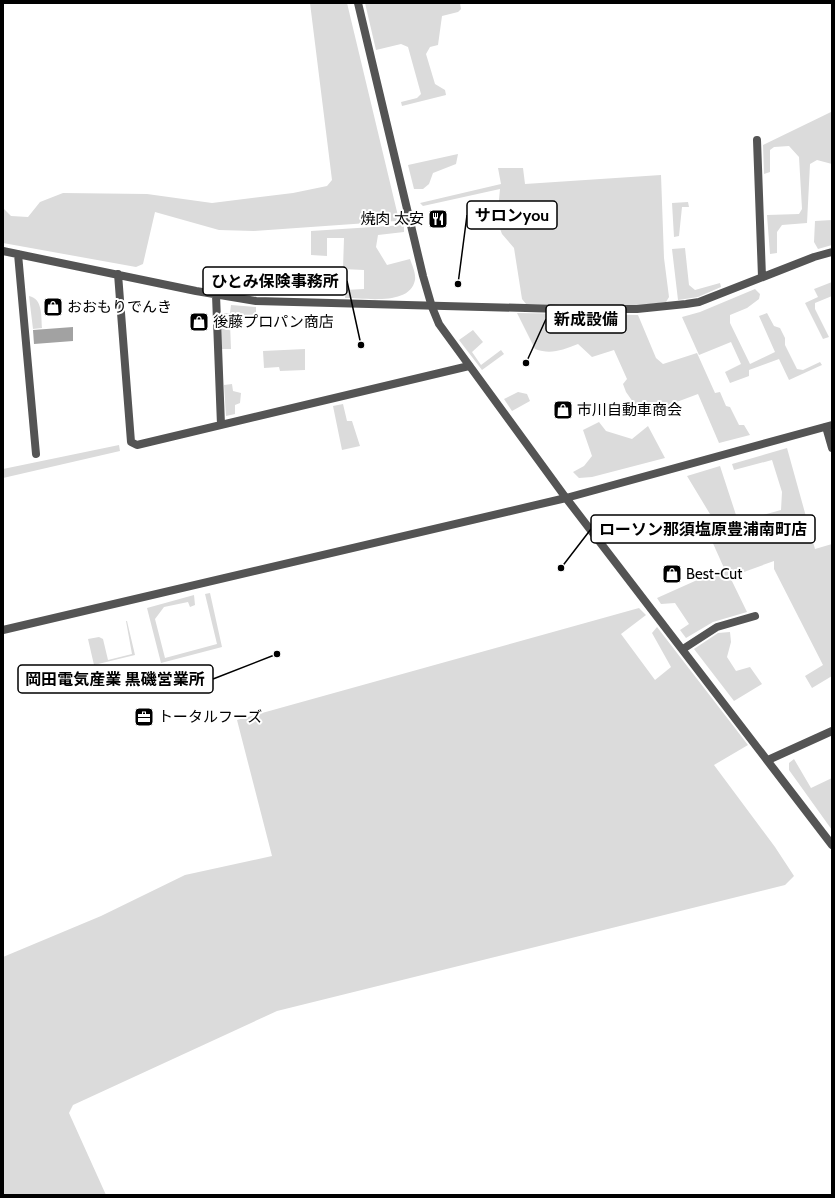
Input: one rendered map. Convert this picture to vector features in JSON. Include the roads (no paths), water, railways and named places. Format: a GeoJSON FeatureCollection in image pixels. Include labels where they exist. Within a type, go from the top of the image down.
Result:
{"type":"FeatureCollection","features":[{"type":"Feature","properties":{"kind":"street"},"geometry":{"type":"LineString","coordinates":[[358,3],[432,307],[442,329],[566,498],[832,845]]}},
{"type":"Feature","properties":{"kind":"street"},"geometry":{"type":"LineString","coordinates":[[757,140],[762,277]]}},
{"type":"Feature","properties":{"kind":"street"},"geometry":{"type":"LineString","coordinates":[[3,251],[216,295],[256,301],[432,307],[644,308],[699,302],[814,257],[832,252]]}},
{"type":"Feature","properties":{"kind":"street"},"geometry":{"type":"LineString","coordinates":[[18,254],[36,454]]}},
{"type":"Feature","properties":{"kind":"street"},"geometry":{"type":"LineString","coordinates":[[118,274],[131,442],[137,445],[469,366]]}},
{"type":"Feature","properties":{"kind":"street"},"geometry":{"type":"LineString","coordinates":[[216,295],[221,425]]}},
{"type":"Feature","properties":{"kind":"street"},"geometry":{"type":"LineString","coordinates":[[3,630],[566,498],[829,426],[832,448]]}},
{"type":"Feature","properties":{"kind":"street"},"geometry":{"type":"LineString","coordinates":[[683,650],[716,627],[755,616]]}},
{"type":"Feature","properties":{"kind":"street"},"geometry":{"type":"LineString","coordinates":[[768,760],[832,731]]}},
{"type":"Feature","properties":{"kind":"place","name":"焼肉 太安"},"geometry":{"type":"Point","coordinates":[438,219]}},
{"type":"Feature","properties":{"kind":"place","name":"サロンyou"},"geometry":{"type":"Point","coordinates":[458,284]}},
{"type":"Feature","properties":{"kind":"place","name":"おおもりでんき"},"geometry":{"type":"Point","coordinates":[53,307]}},
{"type":"Feature","properties":{"kind":"place","name":"後藤プロパン商店"},"geometry":{"type":"Point","coordinates":[199,322]}},
{"type":"Feature","properties":{"kind":"place","name":"ひとみ保険事務所"},"geometry":{"type":"Point","coordinates":[361,345]}},
{"type":"Feature","properties":{"kind":"place","name":"新成設備"},"geometry":{"type":"Point","coordinates":[526,363]}},
{"type":"Feature","properties":{"kind":"place","name":"市川自動車商会"},"geometry":{"type":"Point","coordinates":[563,410]}},
{"type":"Feature","properties":{"kind":"place","name":"ローソン那須塩原豊浦南町店"},"geometry":{"type":"Point","coordinates":[561,568]}},
{"type":"Feature","properties":{"kind":"place","name":"Best-Cut"},"geometry":{"type":"Point","coordinates":[672,574]}},
{"type":"Feature","properties":{"kind":"place","name":"岡田電気産業 黒磯営業所"},"geometry":{"type":"Point","coordinates":[277,654]}},
{"type":"Feature","properties":{"kind":"place","name":"トータルフーズ"},"geometry":{"type":"Point","coordinates":[144,717]}}]}
